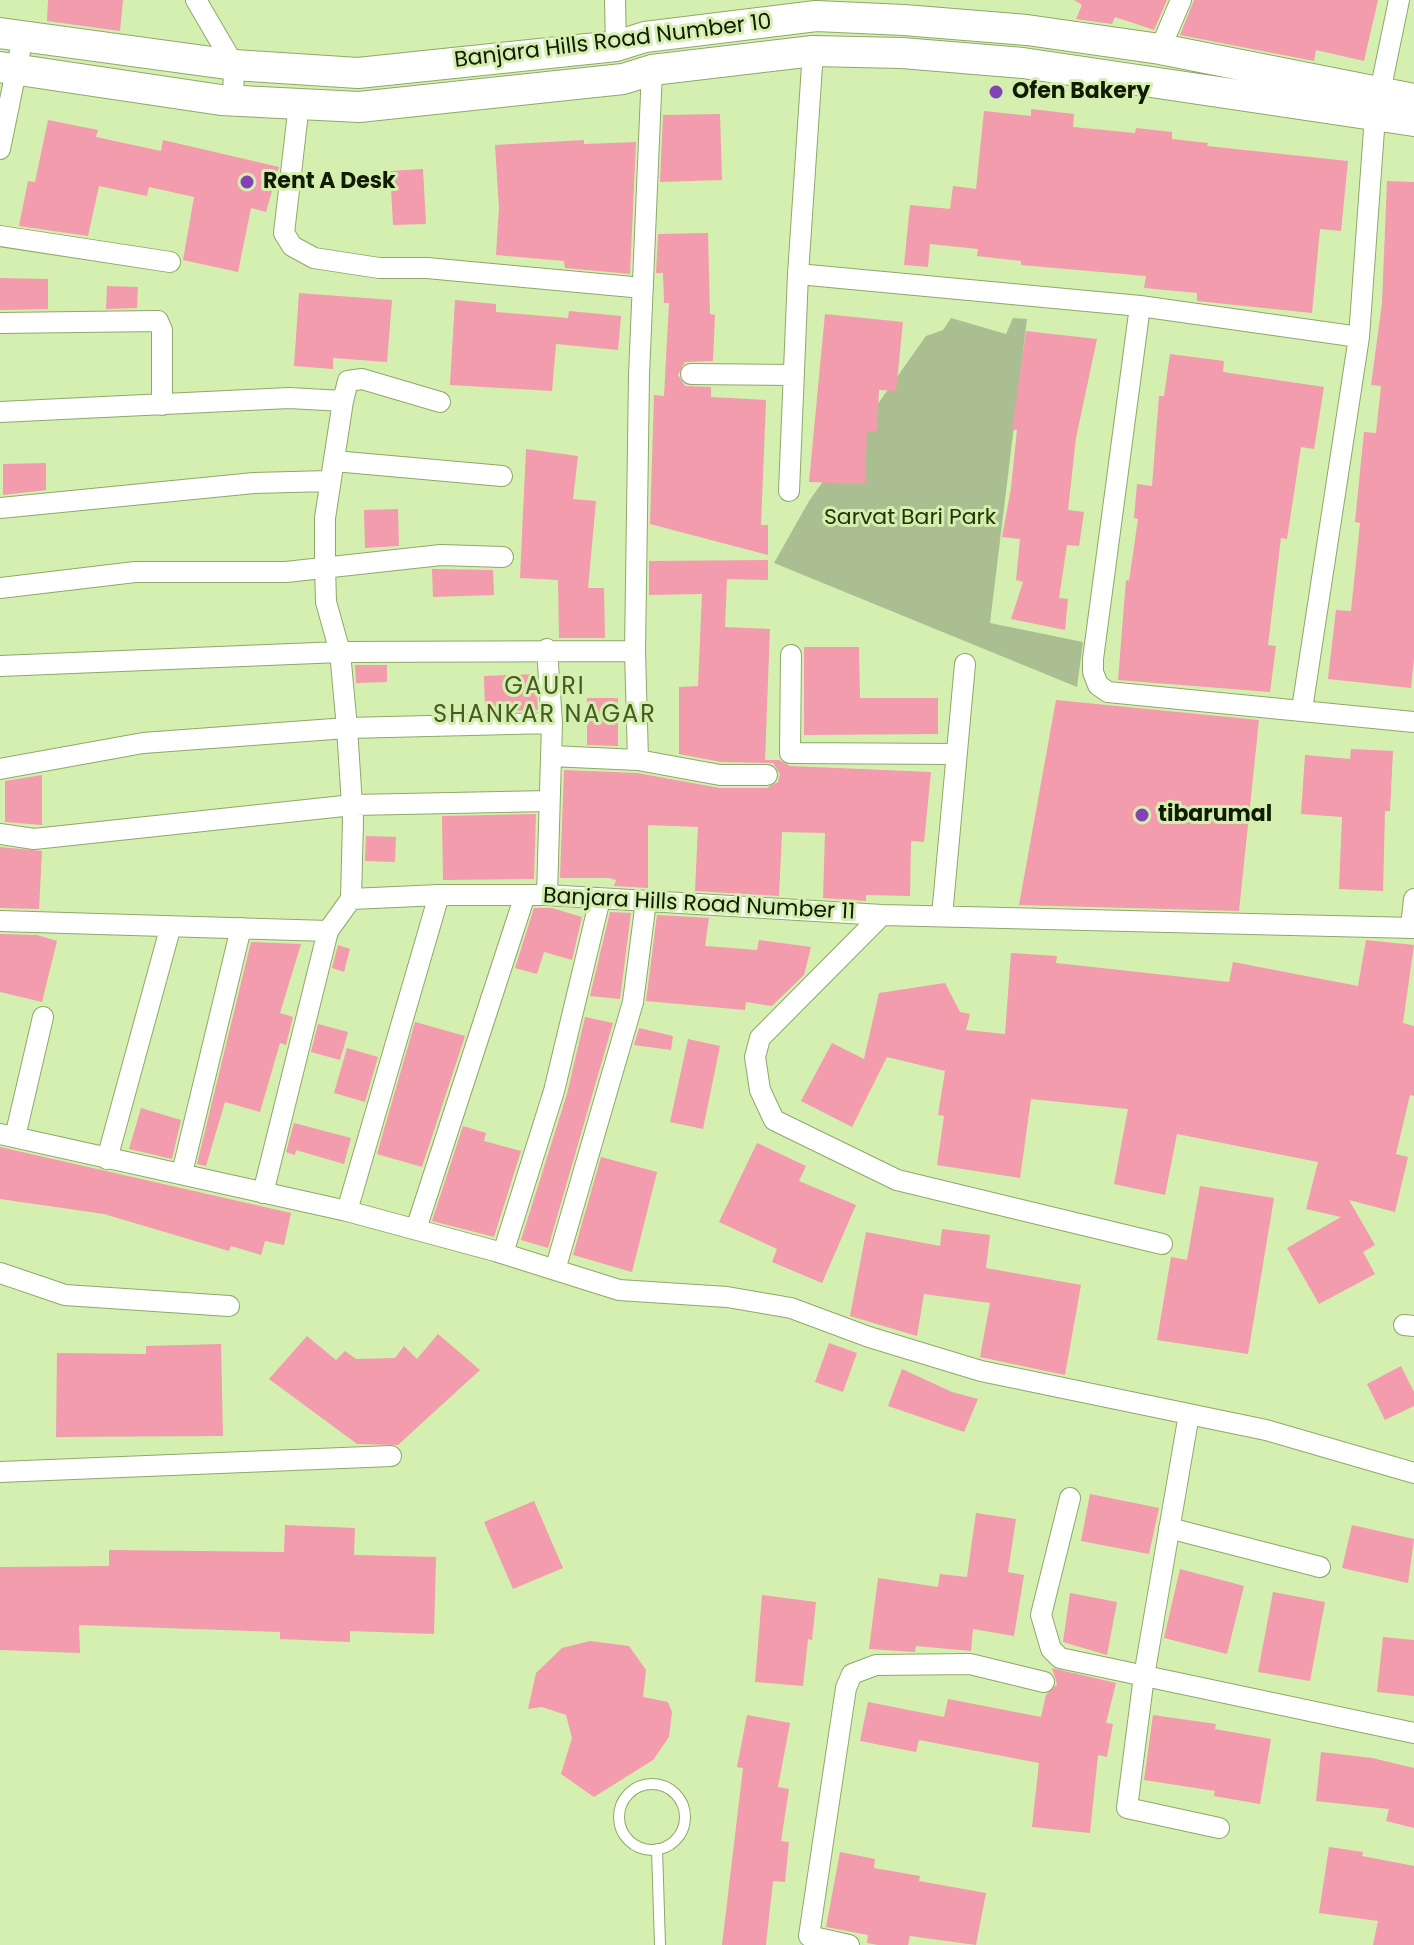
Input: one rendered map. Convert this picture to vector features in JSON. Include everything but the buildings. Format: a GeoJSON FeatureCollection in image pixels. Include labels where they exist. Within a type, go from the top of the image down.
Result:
{"type":"FeatureCollection","features":[{"type":"Feature","properties":{"kind":"main road","name":"Banjara Hills Road Number 10"},"geometry":{"type":"LineString","coordinates":[[12,35],[234,65],[358,73],[616,46],[645,37],[820,8],[1027,30],[1160,49],[1377,104],[1414,121]]}},
{"type":"Feature","properties":{"kind":"main road"},"geometry":{"type":"LineString","coordinates":[[813,51],[820,8]]}},
{"type":"Feature","properties":{"kind":"main road","name":"Banjara Hills Road Number 10"},"geometry":{"type":"LineString","coordinates":[[9,69],[233,101],[359,107],[623,79],[652,70],[813,51],[902,53],[1023,63],[1377,104],[1414,99]]}},
{"type":"Feature","properties":{"kind":"street"},"geometry":{"type":"LineString","coordinates":[[196,0],[234,65],[233,101]]}},
{"type":"Feature","properties":{"kind":"street"},"geometry":{"type":"LineString","coordinates":[[615,0],[616,46]]}},
{"type":"Feature","properties":{"kind":"street"},"geometry":{"type":"LineString","coordinates":[[1160,49],[1181,0]]}},
{"type":"Feature","properties":{"kind":"street"},"geometry":{"type":"LineString","coordinates":[[1302,709],[1359,337],[1377,104],[1399,0]]}},
{"type":"Feature","properties":{"kind":"street"},"geometry":{"type":"LineString","coordinates":[[0,149],[12,35]]}},
{"type":"Feature","properties":{"kind":"street"},"geometry":{"type":"LineString","coordinates":[[789,491],[798,274],[813,51]]}},
{"type":"Feature","properties":{"kind":"street"},"geometry":{"type":"LineString","coordinates":[[638,760],[635,651],[643,288],[652,70]]}},
{"type":"Feature","properties":{"kind":"street"},"geometry":{"type":"LineString","coordinates":[[299,104],[284,233],[292,246],[314,258],[379,268],[427,268],[643,288]]}},
{"type":"Feature","properties":{"kind":"street"},"geometry":{"type":"LineString","coordinates":[[0,236],[170,262]]}},
{"type":"Feature","properties":{"kind":"street"},"geometry":{"type":"LineString","coordinates":[[798,274],[1140,306],[1359,337]]}},
{"type":"Feature","properties":{"kind":"street"},"geometry":{"type":"LineString","coordinates":[[1140,306],[1093,672],[1098,685],[1108,692],[1414,722]]}},
{"type":"Feature","properties":{"kind":"street"},"geometry":{"type":"LineString","coordinates":[[0,323],[158,321],[162,330],[162,405]]}},
{"type":"Feature","properties":{"kind":"street"},"geometry":{"type":"LineString","coordinates":[[691,374],[794,375]]}},
{"type":"Feature","properties":{"kind":"street"},"geometry":{"type":"LineString","coordinates":[[263,1193],[328,931],[351,899],[353,805],[340,652],[326,602],[325,565],[332,471],[343,401],[348,381],[362,379],[440,402]]}},
{"type":"Feature","properties":{"kind":"street"},"geometry":{"type":"LineString","coordinates":[[0,412],[289,398],[343,401]]}},
{"type":"Feature","properties":{"kind":"street"},"geometry":{"type":"LineString","coordinates":[[0,508],[254,483],[332,471],[502,476]]}},
{"type":"Feature","properties":{"kind":"street"},"geometry":{"type":"LineString","coordinates":[[0,588],[135,572],[286,572],[325,565],[441,555],[503,557]]}},
{"type":"Feature","properties":{"kind":"street"},"geometry":{"type":"LineString","coordinates":[[547,649],[552,723],[547,895]]}},
{"type":"Feature","properties":{"kind":"street"},"geometry":{"type":"LineString","coordinates":[[0,666],[340,652],[635,651]]}},
{"type":"Feature","properties":{"kind":"street"},"geometry":{"type":"LineString","coordinates":[[791,655],[790,753],[955,754]]}},
{"type":"Feature","properties":{"kind":"street"},"geometry":{"type":"LineString","coordinates":[[942,916],[965,664]]}},
{"type":"Feature","properties":{"kind":"street"},"geometry":{"type":"LineString","coordinates":[[0,769],[143,743],[347,728],[552,723]]}},
{"type":"Feature","properties":{"kind":"street"},"geometry":{"type":"LineString","coordinates":[[551,756],[638,760],[720,775],[767,775]]}},
{"type":"Feature","properties":{"kind":"street"},"geometry":{"type":"LineString","coordinates":[[0,834],[34,839],[353,805],[549,801]]}},
{"type":"Feature","properties":{"kind":"street"},"geometry":{"type":"LineString","coordinates":[[347,1211],[439,895]]}},
{"type":"Feature","properties":{"kind":"street"},"geometry":{"type":"LineString","coordinates":[[416,1229],[525,895]]}},
{"type":"Feature","properties":{"kind":"street","name":"Banjara Hills Road Number 11"},"geometry":{"type":"LineString","coordinates":[[351,899],[547,895],[882,915],[1413,928]]}},
{"type":"Feature","properties":{"kind":"street"},"geometry":{"type":"LineString","coordinates":[[503,1253],[554,1091],[600,899]]}},
{"type":"Feature","properties":{"kind":"street"},"geometry":{"type":"LineString","coordinates":[[1413,928],[1414,899]]}},
{"type":"Feature","properties":{"kind":"street"},"geometry":{"type":"LineString","coordinates":[[555,1270],[633,1002],[646,901]]}},
{"type":"Feature","properties":{"kind":"street"},"geometry":{"type":"LineString","coordinates":[[882,915],[760,1038],[755,1057],[760,1090],[774,1120],[897,1180],[1162,1244]]}},
{"type":"Feature","properties":{"kind":"street"},"geometry":{"type":"LineString","coordinates":[[0,921],[170,929],[328,931]]}},
{"type":"Feature","properties":{"kind":"street"},"geometry":{"type":"LineString","coordinates":[[182,1173],[241,928]]}},
{"type":"Feature","properties":{"kind":"street"},"geometry":{"type":"LineString","coordinates":[[107,1159],[170,929]]}},
{"type":"Feature","properties":{"kind":"street"},"geometry":{"type":"LineString","coordinates":[[43,1017],[8,1136],[347,1211],[503,1253],[619,1290],[727,1297],[791,1308],[869,1337],[981,1371],[1266,1430],[1414,1473]]}},
{"type":"Feature","properties":{"kind":"street"},"geometry":{"type":"LineString","coordinates":[[0,1273],[65,1295],[229,1306]]}},
{"type":"Feature","properties":{"kind":"street"},"geometry":{"type":"LineString","coordinates":[[1189,1414],[1144,1676],[1127,1808],[1219,1828]]}},
{"type":"Feature","properties":{"kind":"street"},"geometry":{"type":"LineString","coordinates":[[0,1472],[391,1456]]}},
{"type":"Feature","properties":{"kind":"street"},"geometry":{"type":"LineString","coordinates":[[1070,1498],[1041,1615],[1051,1649],[1060,1658],[1414,1733]]}},
{"type":"Feature","properties":{"kind":"street"},"geometry":{"type":"LineString","coordinates":[[1169,1528],[1320,1567]]}},
{"type":"Feature","properties":{"kind":"street"},"geometry":{"type":"LineString","coordinates":[[849,1945],[809,1936],[846,1688],[852,1674],[876,1665],[970,1664],[1044,1682]]}},
{"type":"Feature","properties":{"kind":"lane"},"geometry":{"type":"LineString","coordinates":[[641,1786],[662,1786],[679,1799],[684,1809],[682,1830],[668,1846],[657,1849],[636,1846],[622,1831],[620,1809],[624,1799],[641,1786]]}},
{"type":"Feature","properties":{"kind":"lane"},"geometry":{"type":"LineString","coordinates":[[657,1849],[660,1945]]}},
{"type":"Feature","properties":{"kind":"green space","name":"Sarvat Bari Park"},"geometry":{"type":"Polygon","coordinates":[[[951,318],[1006,334],[1013,318],[1027,319],[990,623],[1083,642],[1077,687],[774,563],[809,501],[926,336],[943,330],[951,318]]]}},
{"type":"Feature","properties":{"kind":"place","name":"Ofen Bakery"},"geometry":{"type":"Point","coordinates":[996,92]}},
{"type":"Feature","properties":{"kind":"place","name":"Rent A Desk"},"geometry":{"type":"Point","coordinates":[247,182]}},
{"type":"Feature","properties":{"kind":"place","name":"tibarumal"},"geometry":{"type":"Point","coordinates":[1142,815]}},
{"type":"Feature","properties":{"kind":"district","name":"GAURI SHANKAR NAGAR"},"geometry":{"type":"Point","coordinates":[545,702]}}]}
